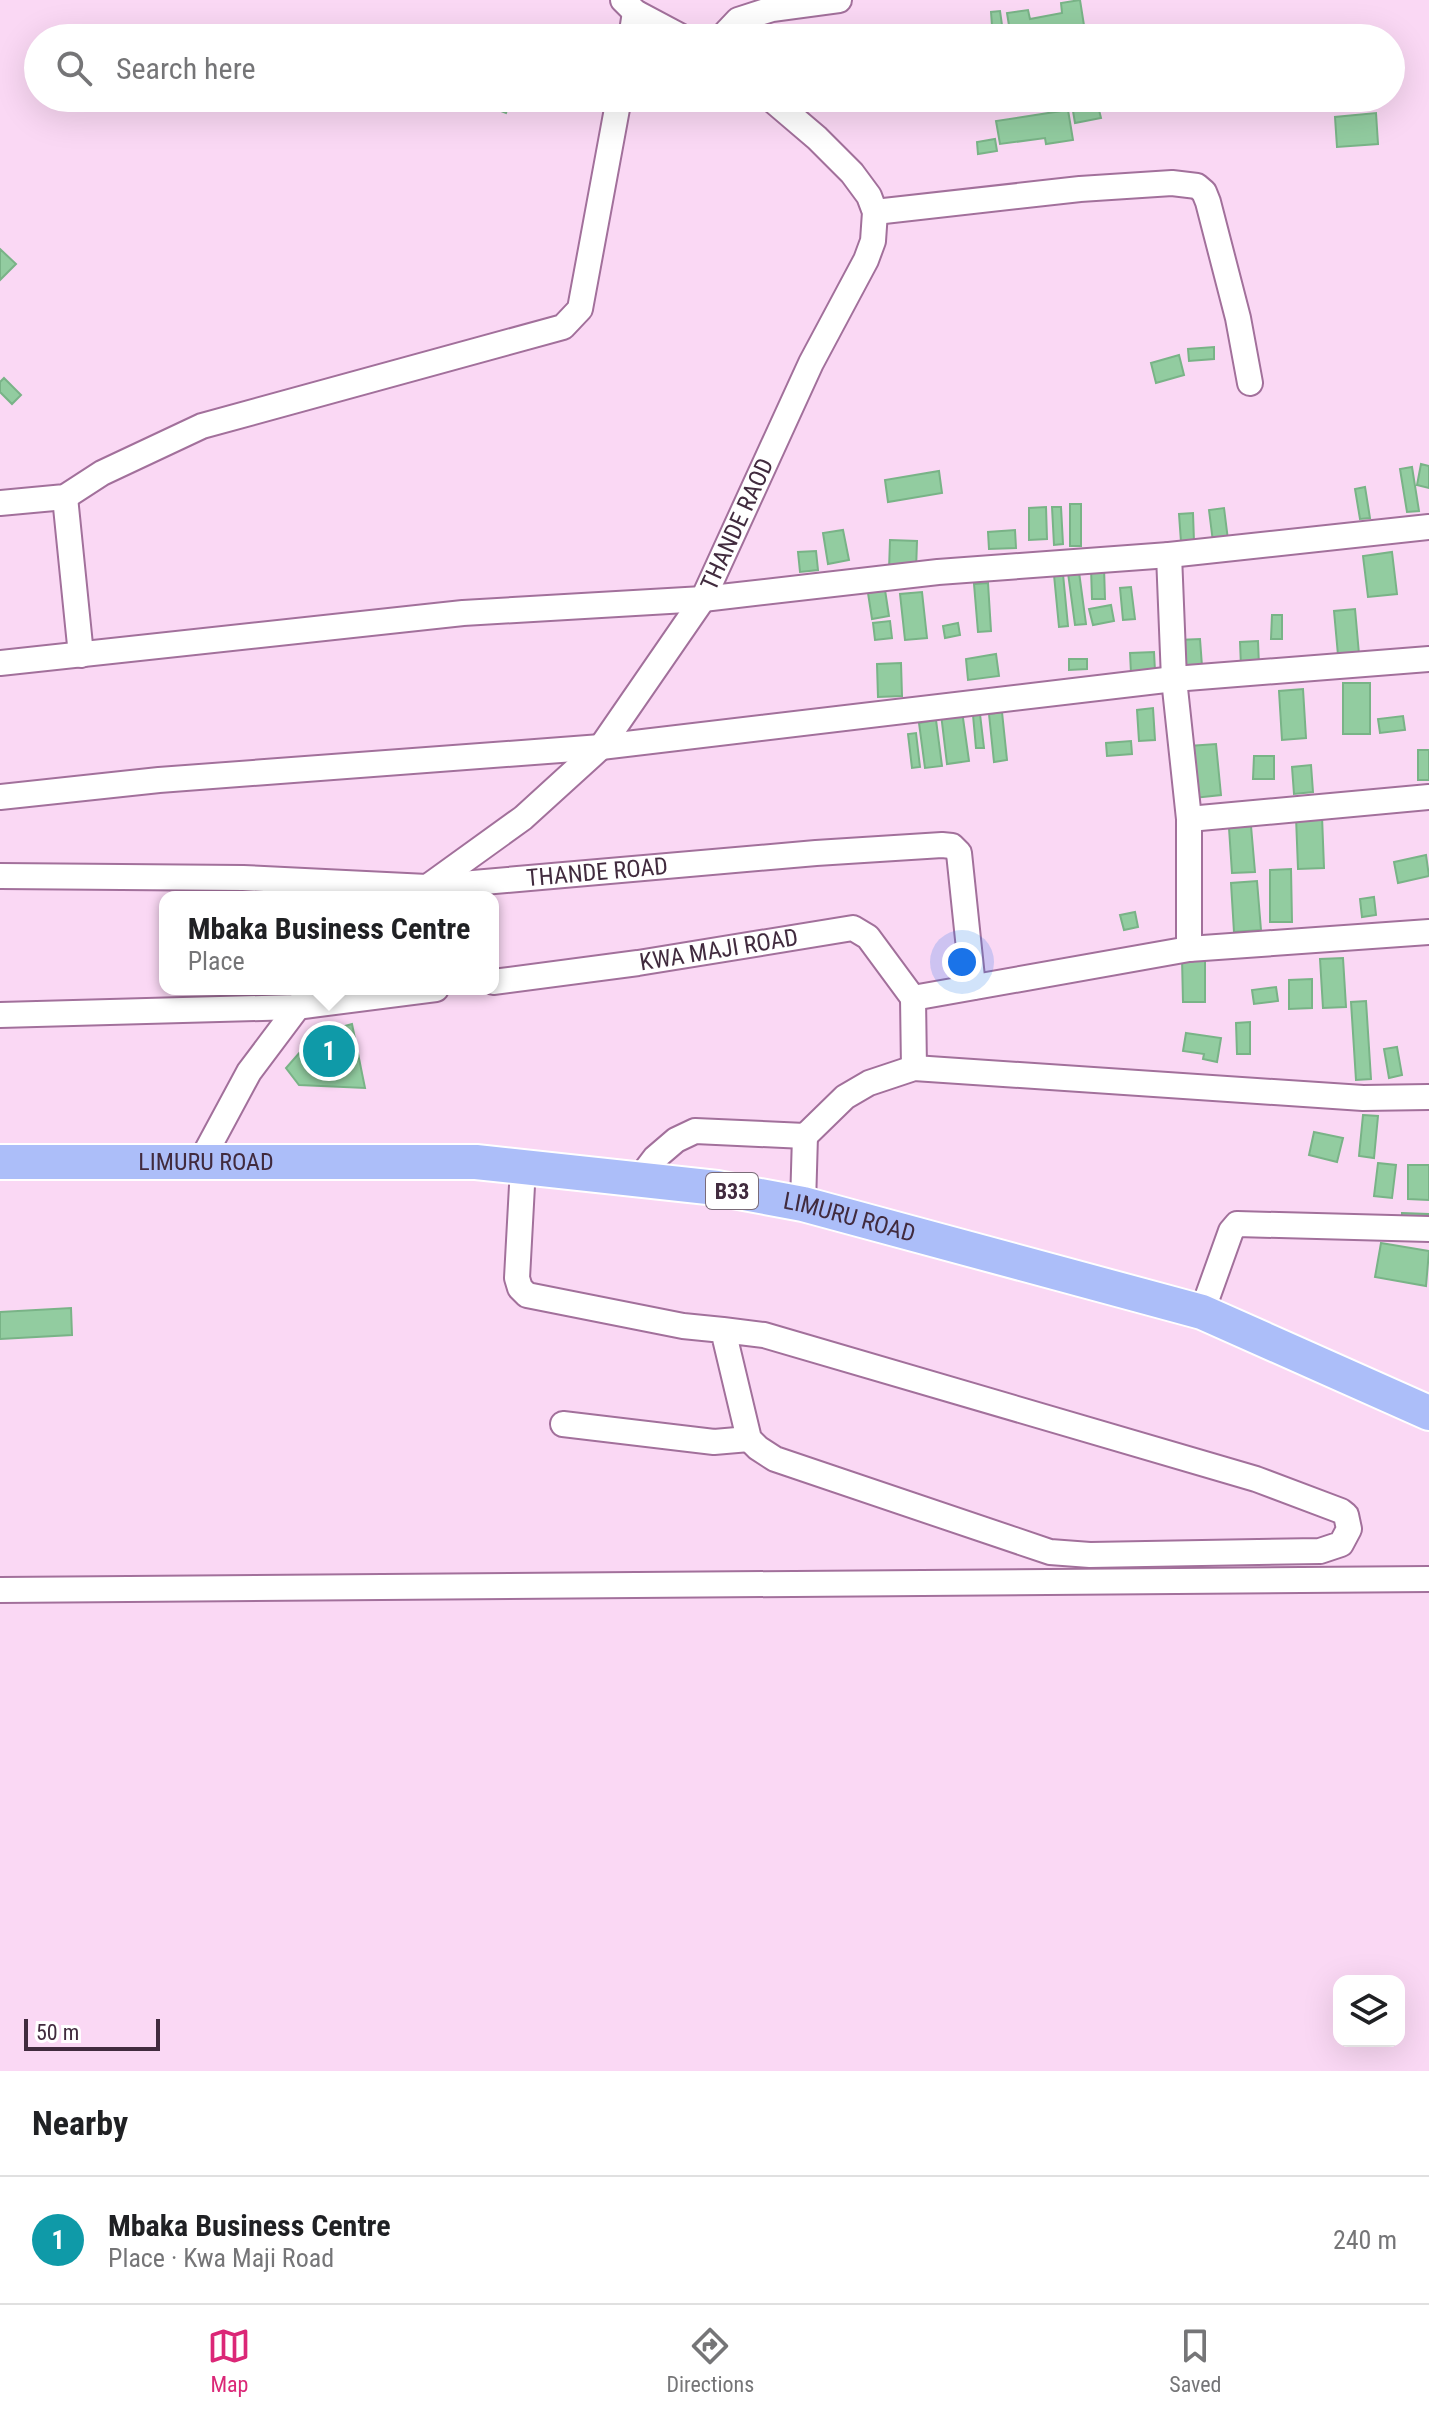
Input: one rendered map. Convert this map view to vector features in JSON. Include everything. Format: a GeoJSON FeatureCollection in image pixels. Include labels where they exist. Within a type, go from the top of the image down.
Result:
{"type":"FeatureCollection","features":[{"type":"Feature","properties":{"kind":"highway","name":"LIMURU ROAD"},"geometry":{"type":"LineString","coordinates":[[0,1162],[476,1162],[717,1188],[803,1204],[1202,1312],[1429,1413]]}},
{"type":"Feature","properties":{"kind":"street"},"geometry":{"type":"LineString","coordinates":[[734,24],[772,9],[839,0]]}},
{"type":"Feature","properties":{"kind":"street"},"geometry":{"type":"LineString","coordinates":[[629,6],[660,24]]}},
{"type":"Feature","properties":{"kind":"street"},"geometry":{"type":"LineString","coordinates":[[0,503],[65,497],[102,473],[202,426],[563,327],[580,309],[616,112]]}},
{"type":"Feature","properties":{"kind":"street"},"geometry":{"type":"LineString","coordinates":[[786,112],[852,173],[869,196],[875,212],[1080,189],[1172,183],[1197,186],[1208,202],[1238,318],[1250,383]]}},
{"type":"Feature","properties":{"kind":"street","name":"THANDE RAOD"},"geometry":{"type":"LineString","coordinates":[[422,891],[523,818],[601,747],[703,599],[811,363],[866,260],[873,241],[875,212]]}},
{"type":"Feature","properties":{"kind":"street"},"geometry":{"type":"LineString","coordinates":[[65,497],[81,655]]}},
{"type":"Feature","properties":{"kind":"street"},"geometry":{"type":"LineString","coordinates":[[0,663],[463,613],[703,599],[938,572],[1169,555],[1429,527]]}},
{"type":"Feature","properties":{"kind":"street"},"geometry":{"type":"LineString","coordinates":[[1169,555],[1174,679],[1189,819],[1189,949]]}},
{"type":"Feature","properties":{"kind":"street"},"geometry":{"type":"LineString","coordinates":[[0,797],[159,780],[601,747],[1174,679],[1429,659]]}},
{"type":"Feature","properties":{"kind":"street"},"geometry":{"type":"LineString","coordinates":[[1189,819],[1429,797]]}},
{"type":"Feature","properties":{"kind":"street","name":"THANDE ROAD"},"geometry":{"type":"LineString","coordinates":[[431,891],[816,853],[952,846],[959,853],[973,987]]}},
{"type":"Feature","properties":{"kind":"street","name":"THANDE ROAD"},"geometry":{"type":"LineString","coordinates":[[0,876],[243,878],[408,891]]}},
{"type":"Feature","properties":{"kind":"street","name":"KWA MAJI ROAD"},"geometry":{"type":"LineString","coordinates":[[499,981],[638,963],[853,928],[868,937],[913,998]]}},
{"type":"Feature","properties":{"kind":"street"},"geometry":{"type":"LineString","coordinates":[[914,1068],[913,998],[1189,949],[1429,932]]}},
{"type":"Feature","properties":{"kind":"street"},"geometry":{"type":"LineString","coordinates":[[200,1163],[249,1072],[308,995]]}},
{"type":"Feature","properties":{"kind":"street"},"geometry":{"type":"LineString","coordinates":[[0,1015],[296,1007],[389,995]]}},
{"type":"Feature","properties":{"kind":"street"},"geometry":{"type":"LineString","coordinates":[[803,1204],[805,1136],[845,1097],[869,1083],[914,1068],[1363,1098],[1429,1097]]}},
{"type":"Feature","properties":{"kind":"street"},"geometry":{"type":"LineString","coordinates":[[639,1179],[655,1158],[676,1140],[695,1131],[805,1136]]}},
{"type":"Feature","properties":{"kind":"street"},"geometry":{"type":"LineString","coordinates":[[523,1167],[517,1278],[520,1288],[527,1295],[683,1326],[723,1330],[764,1335],[1256,1479],[1341,1511],[1346,1515],[1349,1529],[1341,1544],[1320,1551],[1090,1555],[1050,1552],[775,1459],[758,1448],[749,1439],[723,1330]]}},
{"type":"Feature","properties":{"kind":"street"},"geometry":{"type":"LineString","coordinates":[[1202,1312],[1231,1231],[1237,1224],[1429,1229]]}},
{"type":"Feature","properties":{"kind":"street"},"geometry":{"type":"LineString","coordinates":[[563,1424],[714,1442],[749,1439]]}},
{"type":"Feature","properties":{"kind":"street"},"geometry":{"type":"LineString","coordinates":[[0,1590],[1429,1579]]}},
{"type":"Feature","properties":{"kind":"building"},"geometry":{"type":"Polygon","coordinates":[[[1080,0],[1084,24],[1009,24],[1007,13],[1028,10],[1030,19],[1062,13],[1061,3],[1080,0]]]}},
{"type":"Feature","properties":{"kind":"building"},"geometry":{"type":"Polygon","coordinates":[[[1000,11],[1002,24],[992,24],[991,12],[1000,11]]]}},
{"type":"Feature","properties":{"kind":"building"},"geometry":{"type":"Polygon","coordinates":[[[1068,112],[1073,140],[1046,144],[1045,138],[1000,144],[996,121],[1068,112]]]}},
{"type":"Feature","properties":{"kind":"building"},"geometry":{"type":"Polygon","coordinates":[[[1073,112],[1100,112],[1101,118],[1075,123],[1073,112]]]}},
{"type":"Feature","properties":{"kind":"building"},"geometry":{"type":"Polygon","coordinates":[[[1376,113],[1378,144],[1337,147],[1335,117],[1376,113]]]}},
{"type":"Feature","properties":{"kind":"building"},"geometry":{"type":"Polygon","coordinates":[[[995,139],[997,151],[978,154],[977,142],[995,139]]]}},
{"type":"Feature","properties":{"kind":"building"},"geometry":{"type":"Polygon","coordinates":[[[0,249],[16,264],[0,280],[0,249]]]}},
{"type":"Feature","properties":{"kind":"building"},"geometry":{"type":"Polygon","coordinates":[[[1214,347],[1214,359],[1189,361],[1188,349],[1214,347]]]}},
{"type":"Feature","properties":{"kind":"building"},"geometry":{"type":"Polygon","coordinates":[[[1179,355],[1184,375],[1156,383],[1151,363],[1179,355]]]}},
{"type":"Feature","properties":{"kind":"building"},"geometry":{"type":"Polygon","coordinates":[[[4,378],[21,395],[12,404],[0,392],[0,382],[4,378]]]}},
{"type":"Feature","properties":{"kind":"building"},"geometry":{"type":"Polygon","coordinates":[[[1421,464],[1429,466],[1429,488],[1417,485],[1421,464]]]}},
{"type":"Feature","properties":{"kind":"building"},"geometry":{"type":"Polygon","coordinates":[[[1412,467],[1419,511],[1407,512],[1400,469],[1412,467]]]}},
{"type":"Feature","properties":{"kind":"building"},"geometry":{"type":"Polygon","coordinates":[[[939,471],[942,493],[888,502],[885,480],[939,471]]]}},
{"type":"Feature","properties":{"kind":"building"},"geometry":{"type":"Polygon","coordinates":[[[1365,487],[1370,518],[1360,519],[1355,489],[1365,487]]]}},
{"type":"Feature","properties":{"kind":"building"},"geometry":{"type":"Polygon","coordinates":[[[1070,504],[1081,504],[1081,546],[1070,546],[1070,504]]]}},
{"type":"Feature","properties":{"kind":"building"},"geometry":{"type":"Polygon","coordinates":[[[1046,507],[1047,539],[1029,540],[1029,508],[1046,507]]]}},
{"type":"Feature","properties":{"kind":"building"},"geometry":{"type":"Polygon","coordinates":[[[1052,507],[1061,507],[1063,544],[1054,545],[1052,507]]]}},
{"type":"Feature","properties":{"kind":"building"},"geometry":{"type":"Polygon","coordinates":[[[1224,508],[1228,540],[1213,542],[1209,510],[1224,508]]]}},
{"type":"Feature","properties":{"kind":"building"},"geometry":{"type":"Polygon","coordinates":[[[1193,513],[1194,542],[1181,542],[1179,514],[1193,513]]]}},
{"type":"Feature","properties":{"kind":"building"},"geometry":{"type":"Polygon","coordinates":[[[843,530],[849,560],[828,564],[823,533],[843,530]]]}},
{"type":"Feature","properties":{"kind":"building"},"geometry":{"type":"Polygon","coordinates":[[[1015,530],[1016,548],[989,549],[988,532],[1015,530]]]}},
{"type":"Feature","properties":{"kind":"building"},"geometry":{"type":"Polygon","coordinates":[[[890,540],[917,541],[916,571],[889,570],[890,540]]]}},
{"type":"Feature","properties":{"kind":"building"},"geometry":{"type":"Polygon","coordinates":[[[816,551],[818,570],[800,572],[798,552],[816,551]]]}},
{"type":"Feature","properties":{"kind":"building"},"geometry":{"type":"Polygon","coordinates":[[[1392,552],[1397,594],[1368,597],[1363,556],[1392,552]]]}},
{"type":"Feature","properties":{"kind":"building"},"geometry":{"type":"Polygon","coordinates":[[[1104,567],[1105,599],[1092,599],[1091,568],[1104,567]]]}},
{"type":"Feature","properties":{"kind":"building"},"geometry":{"type":"Polygon","coordinates":[[[1079,572],[1086,624],[1075,625],[1068,573],[1079,572]]]}},
{"type":"Feature","properties":{"kind":"building"},"geometry":{"type":"Polygon","coordinates":[[[1063,574],[1068,626],[1059,627],[1054,575],[1063,574]]]}},
{"type":"Feature","properties":{"kind":"building"},"geometry":{"type":"Polygon","coordinates":[[[988,583],[991,631],[978,632],[974,584],[988,583]]]}},
{"type":"Feature","properties":{"kind":"building"},"geometry":{"type":"Polygon","coordinates":[[[1131,587],[1135,619],[1123,620],[1120,588],[1131,587]]]}},
{"type":"Feature","properties":{"kind":"building"},"geometry":{"type":"Polygon","coordinates":[[[885,590],[889,616],[872,619],[868,593],[885,590]]]}},
{"type":"Feature","properties":{"kind":"building"},"geometry":{"type":"Polygon","coordinates":[[[922,592],[927,638],[905,640],[900,594],[922,592]]]}},
{"type":"Feature","properties":{"kind":"building"},"geometry":{"type":"Polygon","coordinates":[[[1111,605],[1114,621],[1093,625],[1089,609],[1111,605]]]}},
{"type":"Feature","properties":{"kind":"building"},"geometry":{"type":"Polygon","coordinates":[[[1355,609],[1359,654],[1338,655],[1334,611],[1355,609]]]}},
{"type":"Feature","properties":{"kind":"building"},"geometry":{"type":"Polygon","coordinates":[[[1272,615],[1282,615],[1282,639],[1271,639],[1272,615]]]}},
{"type":"Feature","properties":{"kind":"building"},"geometry":{"type":"Polygon","coordinates":[[[890,621],[892,638],[875,640],[873,623],[890,621]]]}},
{"type":"Feature","properties":{"kind":"building"},"geometry":{"type":"Polygon","coordinates":[[[958,623],[960,635],[945,638],[943,626],[958,623]]]}},
{"type":"Feature","properties":{"kind":"building"},"geometry":{"type":"Polygon","coordinates":[[[1200,639],[1202,666],[1179,667],[1178,640],[1200,639]]]}},
{"type":"Feature","properties":{"kind":"building"},"geometry":{"type":"Polygon","coordinates":[[[1258,641],[1259,666],[1241,667],[1240,642],[1258,641]]]}},
{"type":"Feature","properties":{"kind":"building"},"geometry":{"type":"Polygon","coordinates":[[[1154,652],[1155,671],[1131,673],[1130,653],[1154,652]]]}},
{"type":"Feature","properties":{"kind":"building"},"geometry":{"type":"Polygon","coordinates":[[[996,654],[999,676],[968,680],[966,659],[996,654]]]}},
{"type":"Feature","properties":{"kind":"building"},"geometry":{"type":"Polygon","coordinates":[[[1069,659],[1087,659],[1087,669],[1069,670],[1069,659]]]}},
{"type":"Feature","properties":{"kind":"building"},"geometry":{"type":"Polygon","coordinates":[[[901,663],[902,696],[878,697],[877,664],[901,663]]]}},
{"type":"Feature","properties":{"kind":"building"},"geometry":{"type":"Polygon","coordinates":[[[1343,683],[1370,683],[1370,734],[1343,734],[1343,683]]]}},
{"type":"Feature","properties":{"kind":"building"},"geometry":{"type":"Polygon","coordinates":[[[1303,689],[1306,738],[1282,740],[1279,691],[1303,689]]]}},
{"type":"Feature","properties":{"kind":"building"},"geometry":{"type":"Polygon","coordinates":[[[1153,708],[1155,740],[1139,741],[1137,710],[1153,708]]]}},
{"type":"Feature","properties":{"kind":"building"},"geometry":{"type":"Polygon","coordinates":[[[962,711],[969,761],[947,764],[941,714],[962,711]]]}},
{"type":"Feature","properties":{"kind":"building"},"geometry":{"type":"Polygon","coordinates":[[[1002,712],[1007,760],[994,762],[989,714],[1002,712]]]}},
{"type":"Feature","properties":{"kind":"building"},"geometry":{"type":"Polygon","coordinates":[[[980,714],[984,748],[976,748],[973,715],[980,714]]]}},
{"type":"Feature","properties":{"kind":"building"},"geometry":{"type":"Polygon","coordinates":[[[1403,716],[1405,730],[1380,733],[1378,719],[1403,716]]]}},
{"type":"Feature","properties":{"kind":"building"},"geometry":{"type":"Polygon","coordinates":[[[936,720],[942,766],[925,768],[919,723],[936,720]]]}},
{"type":"Feature","properties":{"kind":"building"},"geometry":{"type":"Polygon","coordinates":[[[916,733],[920,767],[912,768],[908,734],[916,733]]]}},
{"type":"Feature","properties":{"kind":"building"},"geometry":{"type":"Polygon","coordinates":[[[1131,741],[1132,754],[1107,756],[1106,743],[1131,741]]]}},
{"type":"Feature","properties":{"kind":"building"},"geometry":{"type":"Polygon","coordinates":[[[1216,744],[1221,795],[1194,798],[1189,746],[1216,744]]]}},
{"type":"Feature","properties":{"kind":"building"},"geometry":{"type":"Polygon","coordinates":[[[1418,750],[1429,750],[1429,780],[1418,780],[1418,750]]]}},
{"type":"Feature","properties":{"kind":"building"},"geometry":{"type":"Polygon","coordinates":[[[1254,756],[1274,756],[1274,779],[1253,779],[1254,756]]]}},
{"type":"Feature","properties":{"kind":"building"},"geometry":{"type":"Polygon","coordinates":[[[1311,765],[1313,792],[1294,794],[1292,767],[1311,765]]]}},
{"type":"Feature","properties":{"kind":"building"},"geometry":{"type":"Polygon","coordinates":[[[1322,816],[1324,868],[1298,869],[1296,817],[1322,816]]]}},
{"type":"Feature","properties":{"kind":"building"},"geometry":{"type":"Polygon","coordinates":[[[1251,826],[1255,872],[1232,873],[1229,828],[1251,826]]]}},
{"type":"Feature","properties":{"kind":"building"},"geometry":{"type":"Polygon","coordinates":[[[1426,855],[1429,876],[1398,883],[1394,862],[1426,855]]]}},
{"type":"Feature","properties":{"kind":"building"},"geometry":{"type":"Polygon","coordinates":[[[1291,869],[1292,922],[1270,922],[1270,870],[1291,869]]]}},
{"type":"Feature","properties":{"kind":"building"},"geometry":{"type":"Polygon","coordinates":[[[1257,881],[1261,930],[1234,932],[1231,883],[1257,881]]]}},
{"type":"Feature","properties":{"kind":"building"},"geometry":{"type":"Polygon","coordinates":[[[1374,897],[1376,915],[1362,917],[1360,899],[1374,897]]]}},
{"type":"Feature","properties":{"kind":"building"},"geometry":{"type":"Polygon","coordinates":[[[1135,912],[1138,927],[1124,930],[1120,915],[1135,912]]]}},
{"type":"Feature","properties":{"kind":"building"},"geometry":{"type":"Polygon","coordinates":[[[1182,958],[1205,958],[1205,1002],[1183,1002],[1182,958]]]}},
{"type":"Feature","properties":{"kind":"building"},"geometry":{"type":"Polygon","coordinates":[[[1343,958],[1346,1007],[1323,1008],[1320,959],[1343,958]]]}},
{"type":"Feature","properties":{"kind":"building"},"geometry":{"type":"Polygon","coordinates":[[[1312,979],[1312,1008],[1289,1009],[1289,980],[1312,979]]]}},
{"type":"Feature","properties":{"kind":"building"},"geometry":{"type":"Polygon","coordinates":[[[1276,987],[1278,1001],[1254,1004],[1252,990],[1276,987]]]}},
{"type":"Feature","properties":{"kind":"building"},"geometry":{"type":"Polygon","coordinates":[[[1366,1001],[1371,1079],[1356,1080],[1351,1002],[1366,1001]]]}},
{"type":"Feature","properties":{"kind":"building"},"geometry":{"type":"Polygon","coordinates":[[[1250,1022],[1250,1054],[1237,1054],[1236,1023],[1250,1022]]]}},
{"type":"Feature","properties":{"kind":"building"},"geometry":{"type":"Polygon","coordinates":[[[352,1024],[365,1088],[299,1085],[286,1068],[316,1034],[352,1024]]]}},
{"type":"Feature","properties":{"kind":"building"},"geometry":{"type":"Polygon","coordinates":[[[1186,1033],[1221,1038],[1217,1062],[1203,1059],[1204,1054],[1183,1051],[1186,1033]]]}},
{"type":"Feature","properties":{"kind":"building"},"geometry":{"type":"Polygon","coordinates":[[[1397,1047],[1402,1075],[1389,1078],[1384,1049],[1397,1047]]]}},
{"type":"Feature","properties":{"kind":"building"},"geometry":{"type":"Polygon","coordinates":[[[1363,1115],[1378,1116],[1374,1158],[1359,1156],[1363,1115]]]}},
{"type":"Feature","properties":{"kind":"building"},"geometry":{"type":"Polygon","coordinates":[[[1314,1132],[1343,1138],[1337,1162],[1309,1155],[1314,1132]]]}},
{"type":"Feature","properties":{"kind":"building"},"geometry":{"type":"Polygon","coordinates":[[[1378,1163],[1396,1165],[1392,1198],[1374,1196],[1378,1163]]]}},
{"type":"Feature","properties":{"kind":"building"},"geometry":{"type":"Polygon","coordinates":[[[1408,1165],[1429,1165],[1429,1200],[1408,1199],[1408,1165]]]}},
{"type":"Feature","properties":{"kind":"building"},"geometry":{"type":"Polygon","coordinates":[[[1402,1213],[1429,1214],[1429,1222],[1402,1221],[1402,1213]]]}},
{"type":"Feature","properties":{"kind":"building"},"geometry":{"type":"Polygon","coordinates":[[[1381,1243],[1429,1251],[1426,1286],[1375,1277],[1381,1243]]]}},
{"type":"Feature","properties":{"kind":"building"},"geometry":{"type":"Polygon","coordinates":[[[71,1308],[72,1335],[0,1339],[0,1312],[71,1308]]]}},
{"type":"Feature","properties":{"kind":"place","name":"Mbaka Business Centre"},"geometry":{"type":"Point","coordinates":[329,1051]}}]}
